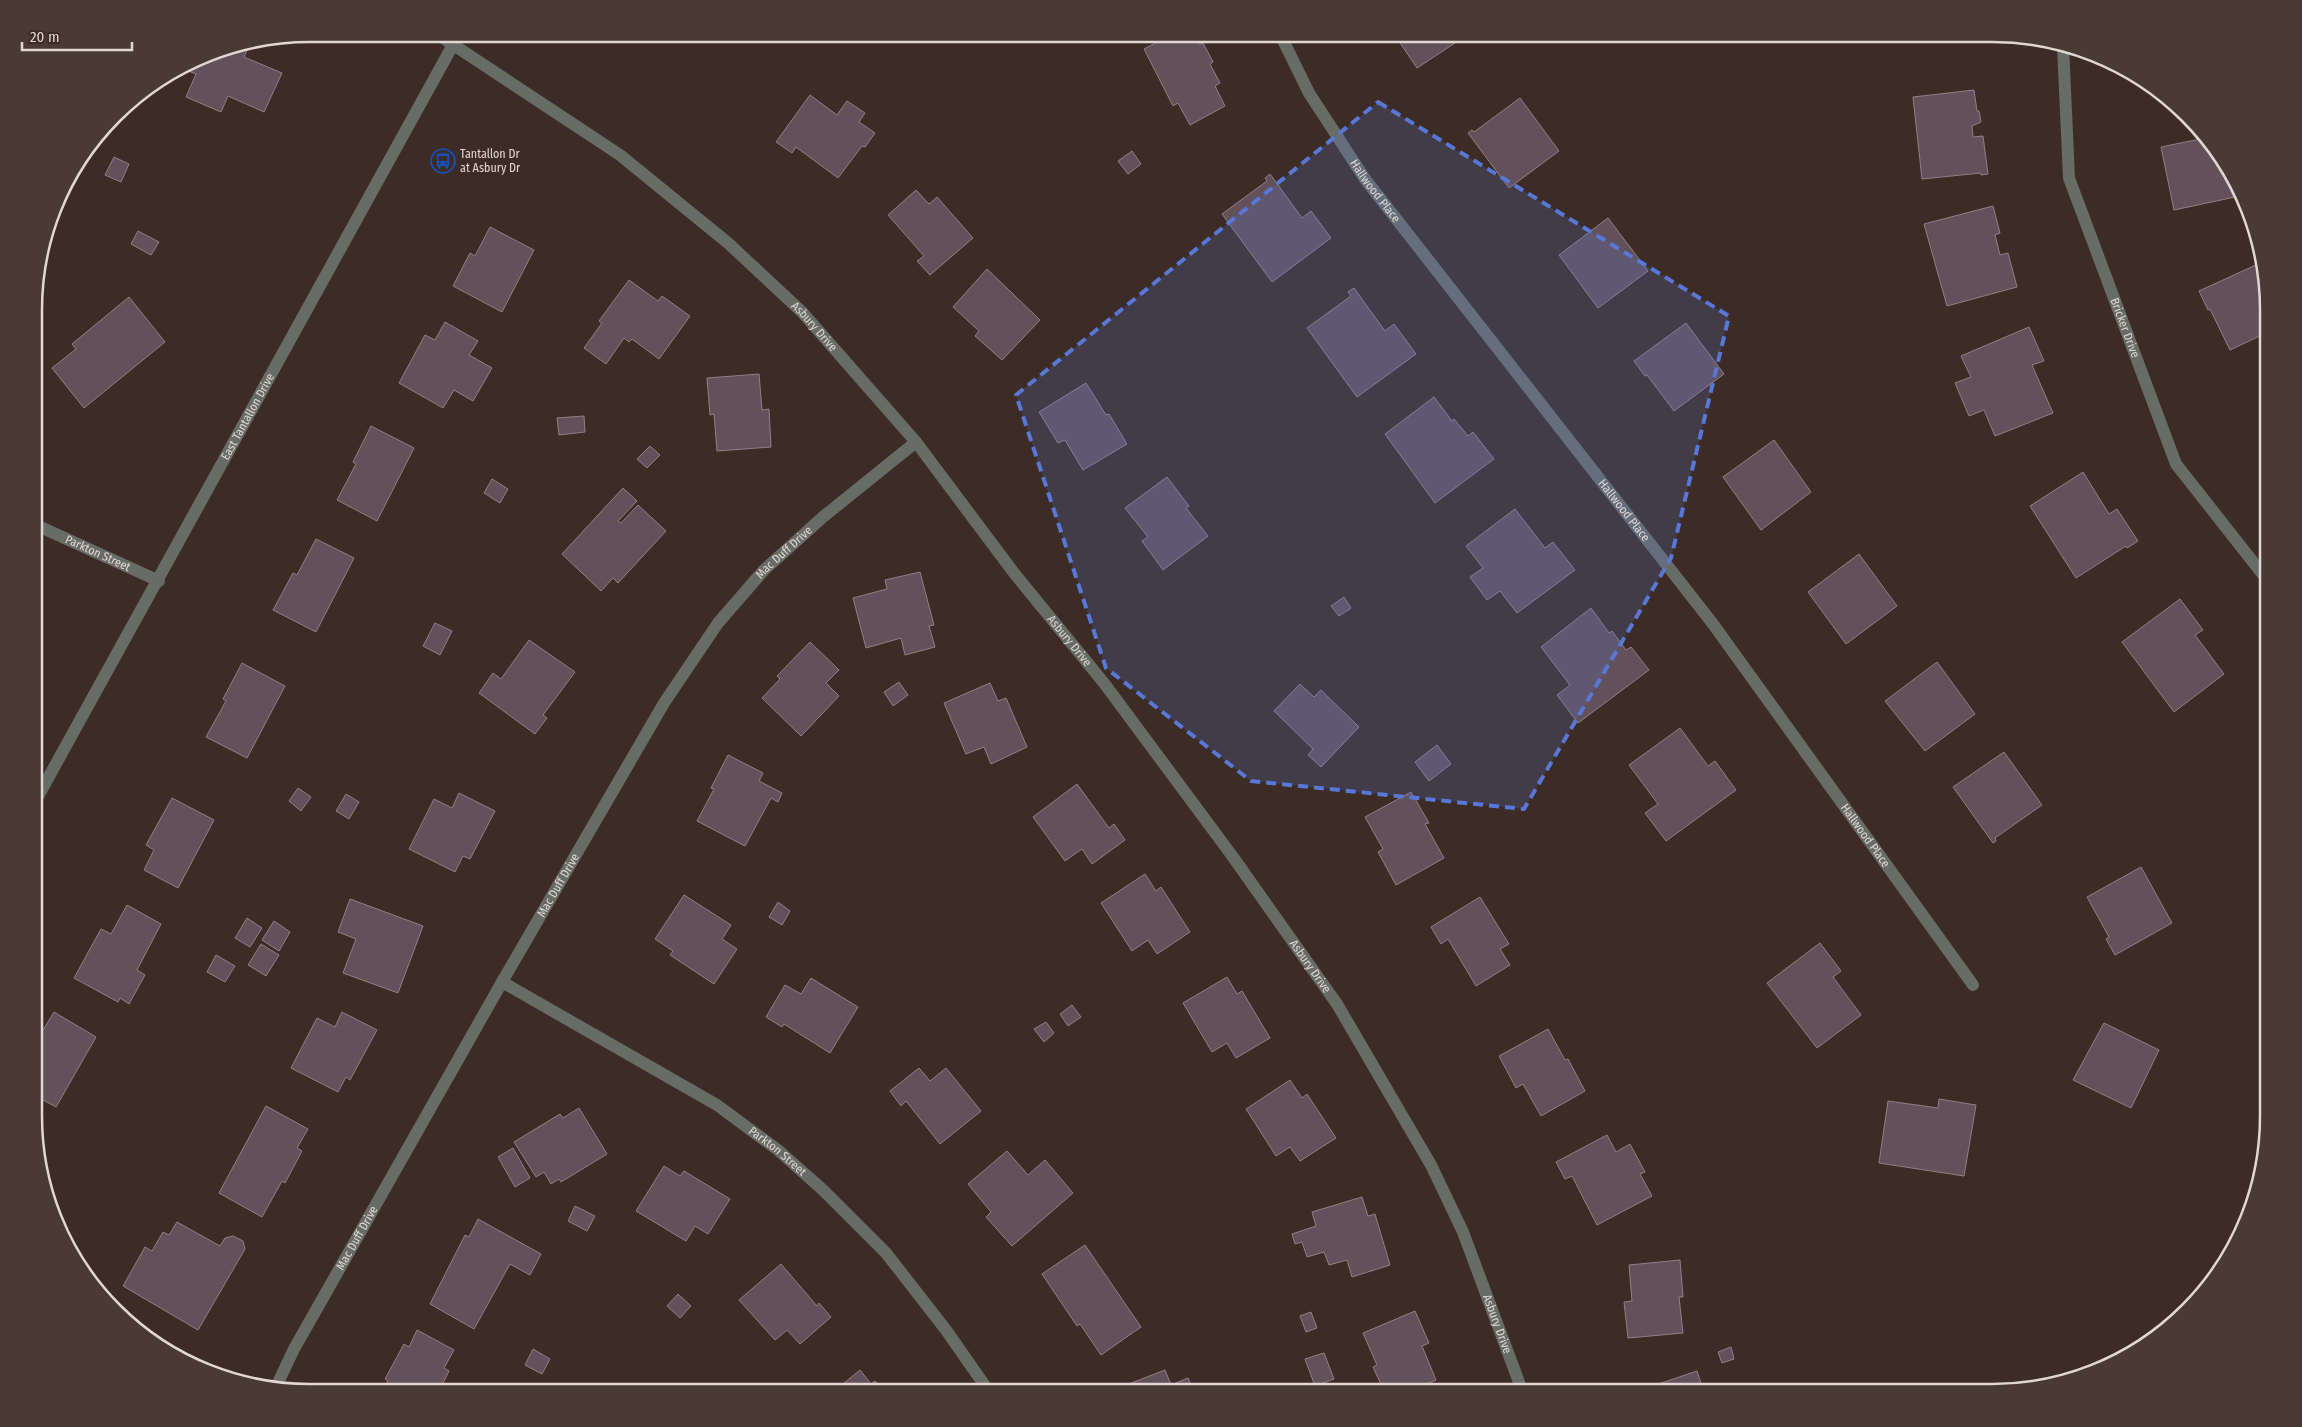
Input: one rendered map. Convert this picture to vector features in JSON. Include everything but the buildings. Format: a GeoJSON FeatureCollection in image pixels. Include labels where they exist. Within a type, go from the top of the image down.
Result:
{"type":"FeatureCollection","features":[{"type":"Feature","properties":{"kind":"street","name":"East Tantallon Drive"},"geometry":{"type":"LineString","coordinates":[[43,787],[454,42]]}},
{"type":"Feature","properties":{"kind":"street","name":"Asbury Drive"},"geometry":{"type":"LineString","coordinates":[[460,42],[620,155],[728,243],[802,312],[916,442],[1014,573],[1104,683],[1233,857],[1337,1004],[1431,1165],[1463,1232],[1520,1384]]}},
{"type":"Feature","properties":{"kind":"street","name":"Hallwood Place"},"geometry":{"type":"LineString","coordinates":[[1284,42],[1309,93],[1365,179],[1713,624],[1973,985]]}},
{"type":"Feature","properties":{"kind":"street","name":"Bricker Drive"},"geometry":{"type":"LineString","coordinates":[[2063,53],[2069,178],[2176,464],[2260,571]]}},
{"type":"Feature","properties":{"kind":"street","name":"Mac Duff Drive"},"geometry":{"type":"LineString","coordinates":[[278,1382],[298,1341],[502,982],[664,703],[718,623],[764,570],[824,517],[916,442]]}},
{"type":"Feature","properties":{"kind":"street","name":"Parkton Street"},"geometry":{"type":"LineString","coordinates":[[43,527],[158,581]]}},
{"type":"Feature","properties":{"kind":"street","name":"Parkton Street"},"geometry":{"type":"LineString","coordinates":[[502,982],[717,1105],[778,1150],[823,1190],[886,1253],[946,1330],[984,1384]]}},
{"type":"Feature","properties":{"kind":"highlighted area"},"geometry":{"type":"Polygon","coordinates":[[[1378,102],[1729,316],[1671,558],[1524,809],[1251,781],[1106,668],[1016,395],[1378,102]]]}},
{"type":"Feature","properties":{"kind":"place","name":"Tantallon Dr at Asbury Dr"},"geometry":{"type":"Point","coordinates":[443,161]}}]}
